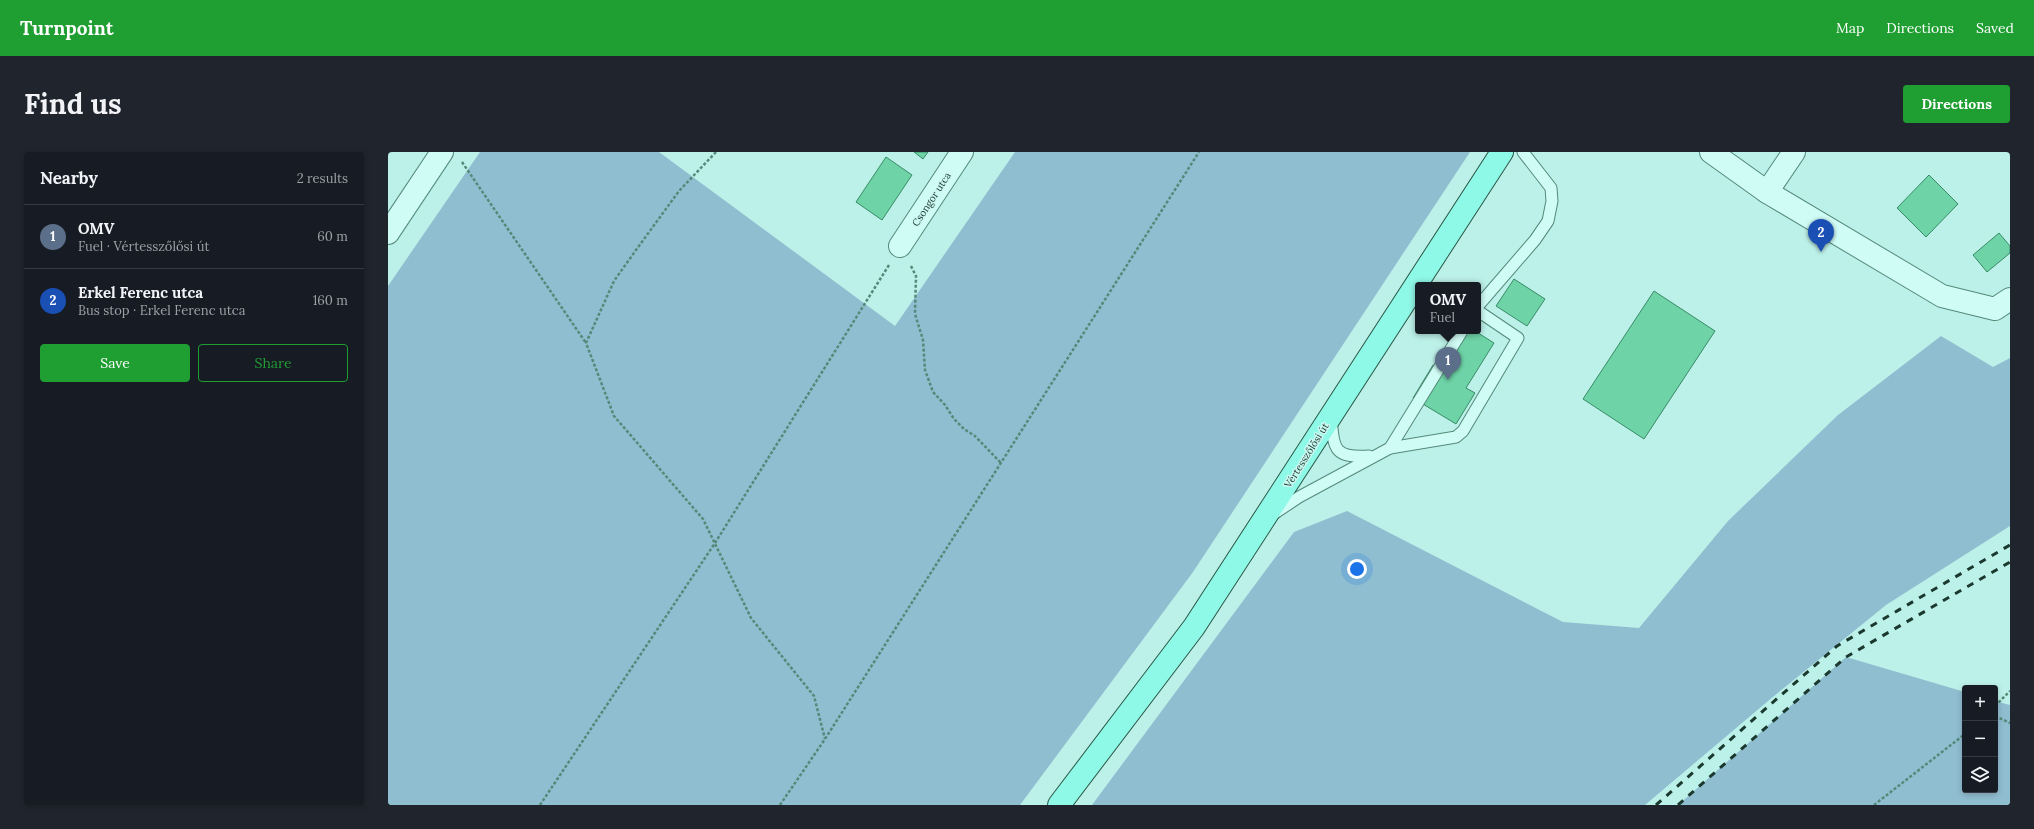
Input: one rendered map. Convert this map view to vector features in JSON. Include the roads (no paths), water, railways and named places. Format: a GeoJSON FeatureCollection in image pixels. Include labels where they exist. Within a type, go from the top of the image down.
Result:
{"type":"FeatureCollection","features":[{"type":"Feature","properties":{"kind":"main road","name":"Vértesszőlősi út"},"geometry":{"type":"LineString","coordinates":[[1418,282],[1502,152]]}},
{"type":"Feature","properties":{"kind":"main road","name":"Vértesszőlősi út"},"geometry":{"type":"LineString","coordinates":[[1059,805],[1194,627],[1415,286]]}},
{"type":"Feature","properties":{"kind":"street","name":"Csongor utca"},"geometry":{"type":"LineString","coordinates":[[900,246],[962,152]]}},
{"type":"Feature","properties":{"kind":"street"},"geometry":{"type":"LineString","coordinates":[[1711,152],[1767,192],[1942,296],[2002,304]]}},
{"type":"Feature","properties":{"kind":"street"},"geometry":{"type":"LineString","coordinates":[[1767,192],[1794,152]]}},
{"type":"Feature","properties":{"kind":"street"},"geometry":{"type":"LineString","coordinates":[[388,233],[451,155]]}},
{"type":"Feature","properties":{"kind":"lane"},"geometry":{"type":"LineString","coordinates":[[1481,303],[1535,240],[1548,221],[1552,201],[1551,188],[1523,152]]}},
{"type":"Feature","properties":{"kind":"lane"},"geometry":{"type":"LineString","coordinates":[[1264,520],[1299,497],[1372,456],[1390,448],[1456,438],[1463,432],[1518,338],[1481,313]]}},
{"type":"Feature","properties":{"kind":"lane"},"geometry":{"type":"LineString","coordinates":[[1390,448],[1460,334]]}},
{"type":"Feature","properties":{"kind":"lane"},"geometry":{"type":"LineString","coordinates":[[1331,416],[1334,442],[1340,452],[1351,457],[1372,456]]}},
{"type":"Feature","properties":{"kind":"railway"},"geometry":{"type":"LineString","coordinates":[[1656,805],[1837,646],[2010,545]]}},
{"type":"Feature","properties":{"kind":"railway"},"geometry":{"type":"LineString","coordinates":[[1678,805],[1846,657],[2010,562]]}},
{"type":"Feature","properties":{"kind":"place","name":"Erkel Ferenc utca"},"geometry":{"type":"Point","coordinates":[1821,252]}},
{"type":"Feature","properties":{"kind":"place","name":"OMV"},"geometry":{"type":"Point","coordinates":[1448,380]}}]}
